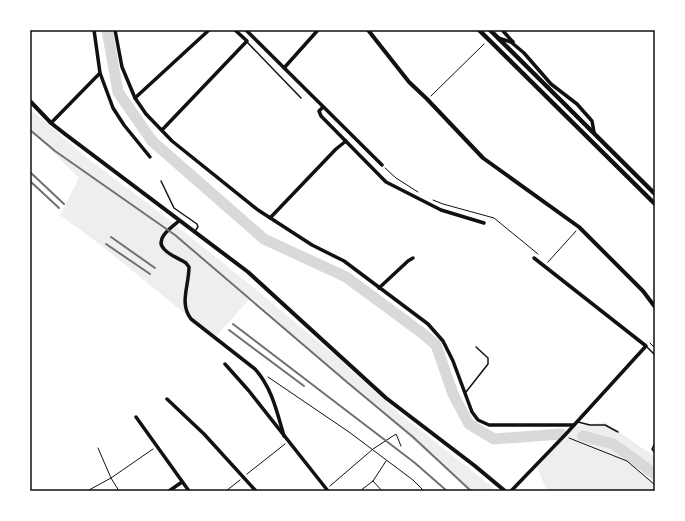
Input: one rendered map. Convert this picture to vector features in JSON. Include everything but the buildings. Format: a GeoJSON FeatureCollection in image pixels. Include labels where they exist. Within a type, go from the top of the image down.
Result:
{"type":"FeatureCollection","features":[{"type":"Feature","properties":{"kind":"main road"},"geometry":{"type":"LineString","coordinates":[[479,30],[655,204]]}},
{"type":"Feature","properties":{"kind":"main road"},"geometry":{"type":"LineString","coordinates":[[490,30],[655,194]]}},
{"type":"Feature","properties":{"kind":"street"},"geometry":{"type":"LineString","coordinates":[[94,30],[100,73],[117,114],[150,157]]}},
{"type":"Feature","properties":{"kind":"street"},"geometry":{"type":"LineString","coordinates":[[115,30],[122,67],[135,98],[146,114],[172,141],[258,210],[312,245],[344,261],[428,324],[443,342],[453,361],[472,412],[478,420],[489,425],[575,423]]}},
{"type":"Feature","properties":{"kind":"street"},"geometry":{"type":"LineString","coordinates":[[135,98],[209,30]]}},
{"type":"Feature","properties":{"kind":"street"},"geometry":{"type":"LineString","coordinates":[[162,130],[247,41],[235,30]]}},
{"type":"Feature","properties":{"kind":"street"},"geometry":{"type":"LineString","coordinates":[[246,30],[382,165]]}},
{"type":"Feature","properties":{"kind":"street"},"geometry":{"type":"LineString","coordinates":[[284,68],[318,30]]}},
{"type":"Feature","properties":{"kind":"street"},"geometry":{"type":"LineString","coordinates":[[368,30],[409,82],[483,158],[579,228],[643,291],[655,307]]}},
{"type":"Feature","properties":{"kind":"street"},"geometry":{"type":"LineString","coordinates":[[504,30],[503,31],[551,84],[577,104],[592,121],[594,132]]}},
{"type":"Feature","properties":{"kind":"street"},"geometry":{"type":"LineString","coordinates":[[498,38],[511,42],[524,53]]}},
{"type":"Feature","properties":{"kind":"street"},"geometry":{"type":"LineString","coordinates":[[51,123],[100,73]]}},
{"type":"Feature","properties":{"kind":"street"},"geometry":{"type":"LineString","coordinates":[[30,101],[51,123],[248,272],[386,398],[475,466],[504,491]]}},
{"type":"Feature","properties":{"kind":"street"},"geometry":{"type":"LineString","coordinates":[[323,107],[319,111],[321,116],[386,182],[441,210],[484,223]]}},
{"type":"Feature","properties":{"kind":"street"},"geometry":{"type":"LineString","coordinates":[[270,218],[336,149],[346,141]]}},
{"type":"Feature","properties":{"kind":"street"},"geometry":{"type":"LineString","coordinates":[[179,221],[168,230],[162,238],[161,244],[164,249],[186,263],[188,267],[185,303],[186,311],[191,320],[255,369],[261,376],[273,397],[284,436]]}},
{"type":"Feature","properties":{"kind":"street"},"geometry":{"type":"LineString","coordinates":[[379,288],[413,258]]}},
{"type":"Feature","properties":{"kind":"street"},"geometry":{"type":"LineString","coordinates":[[511,491],[564,436],[646,346],[534,258]]}},
{"type":"Feature","properties":{"kind":"street"},"geometry":{"type":"LineString","coordinates":[[225,364],[249,391],[327,490]]}},
{"type":"Feature","properties":{"kind":"street"},"geometry":{"type":"LineString","coordinates":[[167,399],[204,434],[244,476],[256,491]]}},
{"type":"Feature","properties":{"kind":"street"},"geometry":{"type":"LineString","coordinates":[[136,417],[189,491]]}},
{"type":"Feature","properties":{"kind":"street"},"geometry":{"type":"LineString","coordinates":[[170,491],[182,482]]}},
{"type":"Feature","properties":{"kind":"lane"},"geometry":{"type":"LineString","coordinates":[[247,41],[301,98]]}},
{"type":"Feature","properties":{"kind":"lane"},"geometry":{"type":"LineString","coordinates":[[161,181],[174,208],[197,224],[198,227],[194,232]]}},
{"type":"Feature","properties":{"kind":"lane"},"geometry":{"type":"LineString","coordinates":[[646,346],[655,355]]}},
{"type":"Feature","properties":{"kind":"lane"},"geometry":{"type":"LineString","coordinates":[[465,394],[488,364],[488,358],[476,347]]}},
{"type":"Feature","properties":{"kind":"lane"},"geometry":{"type":"LineString","coordinates":[[575,423],[605,425],[618,432]]}},
{"type":"Feature","properties":{"kind":"lane"},"geometry":{"type":"LineString","coordinates":[[655,443],[652,449],[655,453]]}},
{"type":"Feature","properties":{"kind":"path"},"geometry":{"type":"LineString","coordinates":[[427,99],[489,39]]}},
{"type":"Feature","properties":{"kind":"path"},"geometry":{"type":"LineString","coordinates":[[382,165],[396,178],[419,193]]}},
{"type":"Feature","properties":{"kind":"path"},"geometry":{"type":"LineString","coordinates":[[431,199],[443,204],[494,218],[542,257]]}},
{"type":"Feature","properties":{"kind":"path"},"geometry":{"type":"LineString","coordinates":[[548,262],[579,228]]}},
{"type":"Feature","properties":{"kind":"path"},"geometry":{"type":"LineString","coordinates":[[646,339],[655,348]]}},
{"type":"Feature","properties":{"kind":"path"},"geometry":{"type":"LineString","coordinates":[[268,377],[349,432],[413,480],[424,491]]}},
{"type":"Feature","properties":{"kind":"path"},"geometry":{"type":"LineString","coordinates":[[327,490],[373,450],[396,434],[401,446]]}},
{"type":"Feature","properties":{"kind":"path"},"geometry":{"type":"LineString","coordinates":[[564,436],[627,461],[655,485]]}},
{"type":"Feature","properties":{"kind":"path"},"geometry":{"type":"LineString","coordinates":[[226,491],[288,441]]}},
{"type":"Feature","properties":{"kind":"path"},"geometry":{"type":"LineString","coordinates":[[89,490],[111,478],[157,447]]}},
{"type":"Feature","properties":{"kind":"path"},"geometry":{"type":"LineString","coordinates":[[98,448],[111,478],[119,491]]}},
{"type":"Feature","properties":{"kind":"path"},"geometry":{"type":"LineString","coordinates":[[360,491],[373,481],[387,460]]}},
{"type":"Feature","properties":{"kind":"path"},"geometry":{"type":"LineString","coordinates":[[373,481],[382,491]]}},
{"type":"Feature","properties":{"kind":"shaded area"},"geometry":{"type":"Polygon","coordinates":[[[30,109],[87,158],[167,218],[259,292],[340,360],[401,415],[496,491],[471,491],[251,297],[215,338],[102,246],[60,215],[79,178],[30,129],[30,109]]]}},
{"type":"Feature","properties":{"kind":"shaded area"},"geometry":{"type":"Polygon","coordinates":[[[605,422],[655,457],[655,491],[547,491],[537,467],[576,426],[605,422]]]}},
{"type":"Feature","properties":{"kind":"waterway"},"geometry":{"type":"LineString","coordinates":[[107,30],[118,92],[152,141],[264,239],[346,277],[436,345],[453,394],[469,424],[494,439],[561,434]]}},
{"type":"Feature","properties":{"kind":"waterway"},"geometry":{"type":"LineString","coordinates":[[583,436],[613,444],[655,474]]}},
{"type":"Feature","properties":{"kind":"railway"},"geometry":{"type":"LineString","coordinates":[[30,130],[55,151],[175,235],[413,437],[471,491]]}},
{"type":"Feature","properties":{"kind":"railway"},"geometry":{"type":"LineString","coordinates":[[30,172],[64,204]]}},
{"type":"Feature","properties":{"kind":"railway"},"geometry":{"type":"LineString","coordinates":[[30,181],[59,208]]}},
{"type":"Feature","properties":{"kind":"railway"},"geometry":{"type":"LineString","coordinates":[[111,237],[155,268]]}},
{"type":"Feature","properties":{"kind":"railway"},"geometry":{"type":"LineString","coordinates":[[106,244],[150,274]]}},
{"type":"Feature","properties":{"kind":"railway"},"geometry":{"type":"LineString","coordinates":[[233,324],[415,463],[447,491]]}},
{"type":"Feature","properties":{"kind":"railway"},"geometry":{"type":"LineString","coordinates":[[229,330],[304,386]]}}]}
